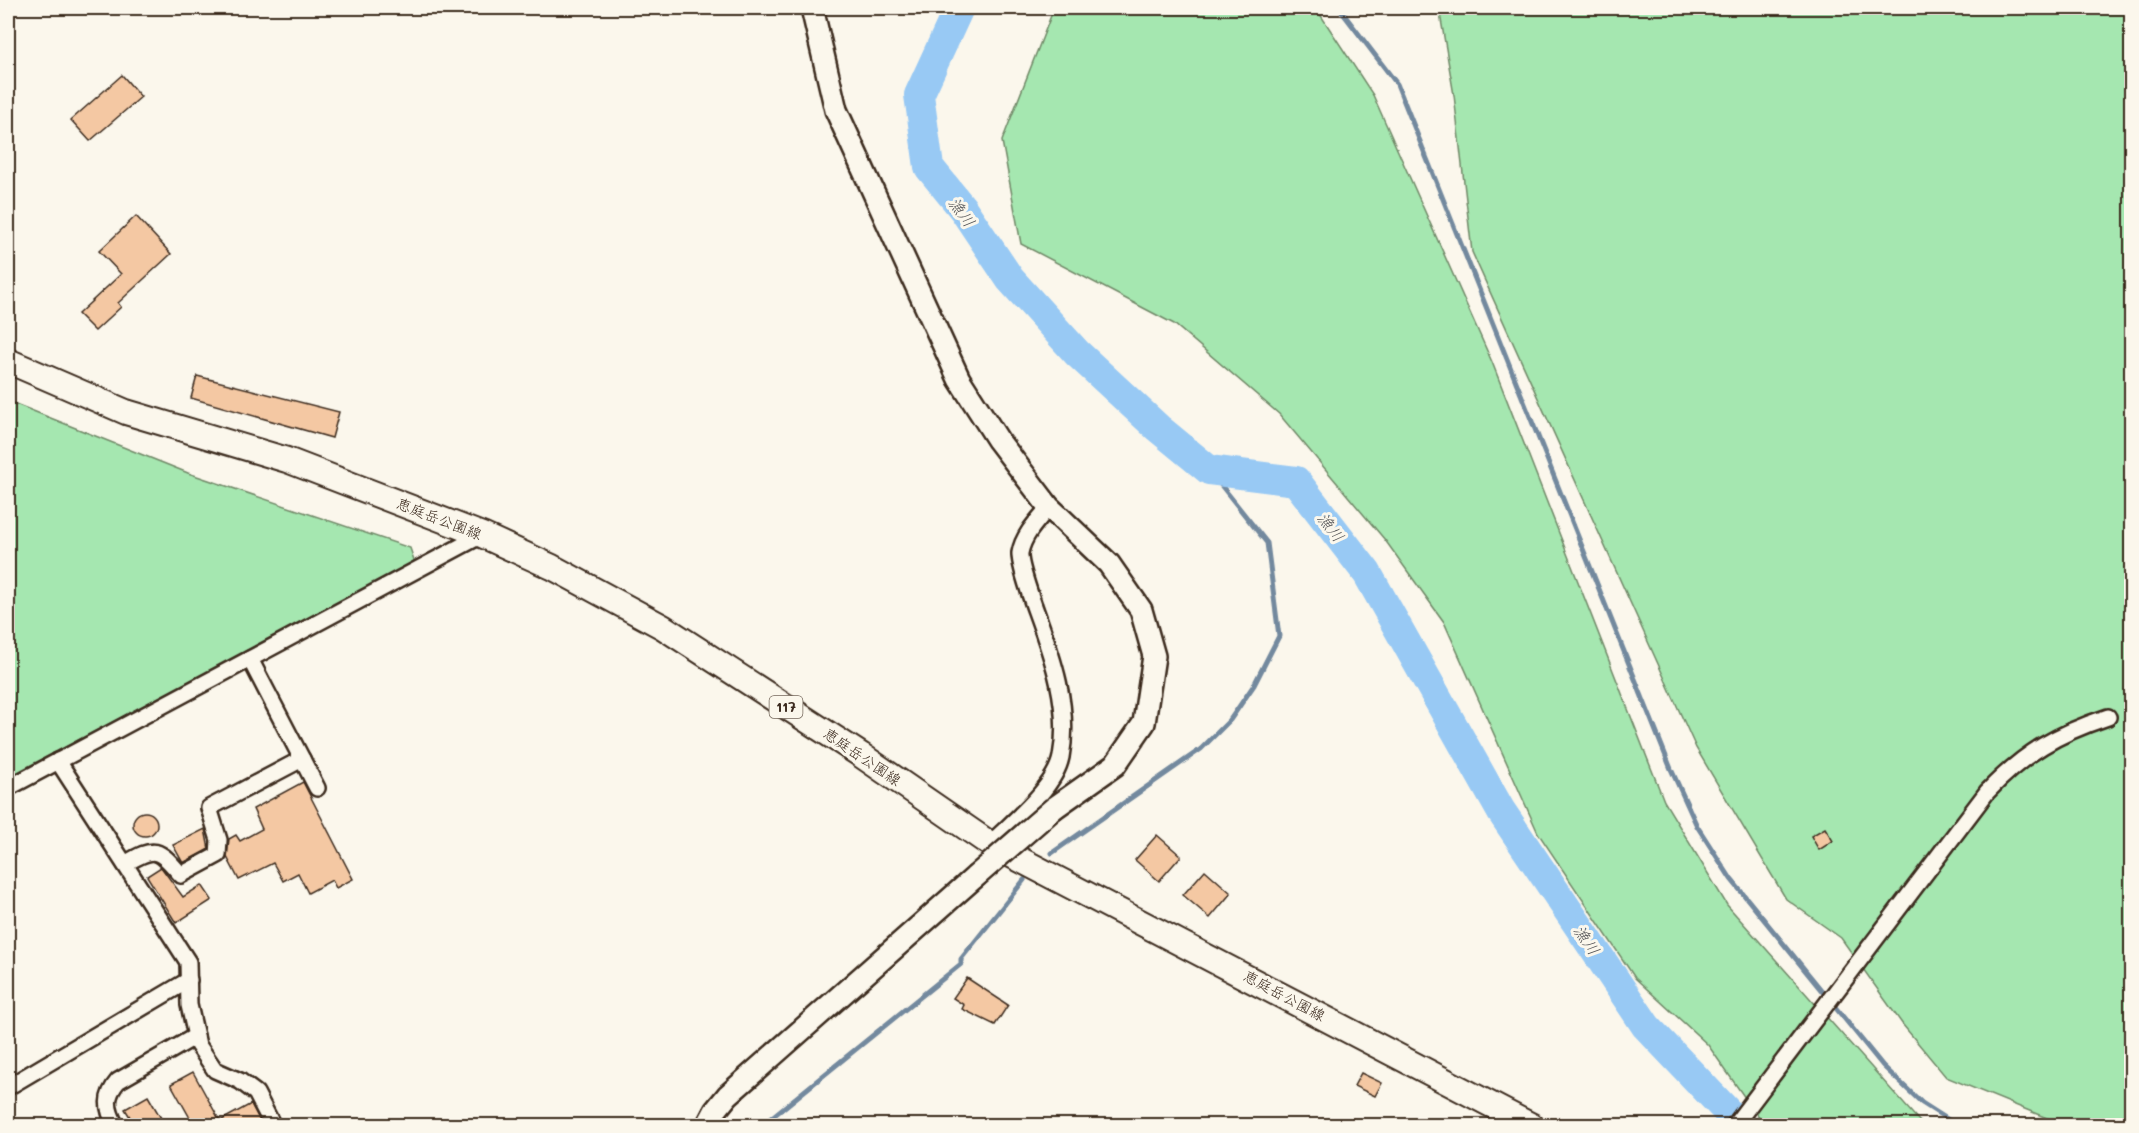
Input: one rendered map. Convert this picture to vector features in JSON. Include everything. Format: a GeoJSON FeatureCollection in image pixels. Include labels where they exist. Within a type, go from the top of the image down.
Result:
{"type":"FeatureCollection","features":[{"type":"Feature","properties":{"kind":"main road","name":"恵庭岳公園線"},"geometry":{"type":"LineString","coordinates":[[8,361],[126,412],[287,460],[482,535],[552,567],[663,627],[861,755],[990,844],[1532,1125]]}},
{"type":"Feature","properties":{"kind":"street"},"geometry":{"type":"LineString","coordinates":[[707,1125],[728,1095],[975,877],[1054,808],[1115,765],[1144,723],[1154,656],[1141,610],[1109,564],[1049,507],[998,440],[959,379],[836,110],[812,8]]}},
{"type":"Feature","properties":{"kind":"street"},"geometry":{"type":"LineString","coordinates":[[990,844],[1039,797],[1061,758],[1063,710],[1053,660],[1029,593],[1020,554],[1030,529],[1049,507]]}},
{"type":"Feature","properties":{"kind":"street"},"geometry":{"type":"LineString","coordinates":[[8,788],[482,535]]}},
{"type":"Feature","properties":{"kind":"street"},"geometry":{"type":"LineString","coordinates":[[250,659],[317,788]]}},
{"type":"Feature","properties":{"kind":"street"},"geometry":{"type":"LineString","coordinates":[[1734,1125],[1987,792],[2012,766],[2038,747],[2072,729],[2108,717]]}},
{"type":"Feature","properties":{"kind":"street"},"geometry":{"type":"LineString","coordinates":[[125,864],[147,851],[159,853],[180,875],[218,855],[219,840],[209,808],[302,759]]}},
{"type":"Feature","properties":{"kind":"street"},"geometry":{"type":"LineString","coordinates":[[58,761],[188,962],[189,1005],[198,1045],[215,1070],[240,1081],[256,1093],[273,1125]]}},
{"type":"Feature","properties":{"kind":"street"},"geometry":{"type":"LineString","coordinates":[[8,1087],[189,980]]}},
{"type":"Feature","properties":{"kind":"street"},"geometry":{"type":"LineString","coordinates":[[116,1125],[107,1107],[109,1091],[118,1081],[196,1036]]}},
{"type":"Feature","properties":{"kind":"green space"},"geometry":{"type":"Polygon","coordinates":[[[1054,8],[1316,8],[1373,95],[1492,362],[1664,801],[1727,905],[1920,1122],[1926,1125],[1764,1125],[1708,1045],[1635,978],[1538,833],[1444,622],[1385,540],[1279,414],[1174,324],[1021,244],[1002,141],[1054,8]]]}},
{"type":"Feature","properties":{"kind":"green space"},"geometry":{"type":"Polygon","coordinates":[[[1439,8],[2131,8],[2131,1125],[2064,1125],[1946,1077],[1903,1025],[1841,938],[1786,899],[1696,748],[1472,252],[1454,95],[1439,8]]]}},
{"type":"Feature","properties":{"kind":"green space"},"geometry":{"type":"Polygon","coordinates":[[[8,401],[188,473],[410,548],[415,563],[8,777],[8,401]]]}},
{"type":"Feature","properties":{"kind":"building"},"geometry":{"type":"Polygon","coordinates":[[[122,75],[141,97],[90,141],[71,120],[122,75]]]}},
{"type":"Feature","properties":{"kind":"building"},"geometry":{"type":"Polygon","coordinates":[[[136,216],[171,254],[118,303],[121,307],[95,331],[78,314],[121,274],[99,251],[136,216]]]}},
{"type":"Feature","properties":{"kind":"building"},"geometry":{"type":"Polygon","coordinates":[[[197,376],[339,412],[332,438],[191,398],[197,376]]]}},
{"type":"Feature","properties":{"kind":"building"},"geometry":{"type":"Polygon","coordinates":[[[303,782],[353,879],[336,888],[332,880],[308,893],[298,873],[283,881],[273,863],[239,880],[227,857],[229,839],[236,835],[240,841],[262,829],[253,809],[303,782]]]}},
{"type":"Feature","properties":{"kind":"building"},"geometry":{"type":"Polygon","coordinates":[[[145,812],[154,815],[157,824],[154,833],[145,836],[136,833],[133,824],[136,815],[145,812]]]}},
{"type":"Feature","properties":{"kind":"building"},"geometry":{"type":"Polygon","coordinates":[[[1825,828],[1833,841],[1819,850],[1811,836],[1825,828]]]}},
{"type":"Feature","properties":{"kind":"building"},"geometry":{"type":"Polygon","coordinates":[[[205,829],[209,849],[183,863],[173,845],[205,829]]]}},
{"type":"Feature","properties":{"kind":"building"},"geometry":{"type":"Polygon","coordinates":[[[1157,835],[1181,856],[1159,881],[1135,860],[1157,835]]]}},
{"type":"Feature","properties":{"kind":"building"},"geometry":{"type":"Polygon","coordinates":[[[161,867],[183,897],[202,885],[212,900],[176,923],[147,876],[161,867]]]}},
{"type":"Feature","properties":{"kind":"building"},"geometry":{"type":"Polygon","coordinates":[[[1205,870],[1231,893],[1210,918],[1183,895],[1205,870]]]}},
{"type":"Feature","properties":{"kind":"building"},"geometry":{"type":"Polygon","coordinates":[[[967,978],[1008,1005],[995,1025],[962,1009],[964,1005],[953,998],[967,978]]]}},
{"type":"Feature","properties":{"kind":"building"},"geometry":{"type":"Polygon","coordinates":[[[193,1072],[220,1121],[251,1104],[262,1125],[194,1125],[171,1084],[193,1072]]]}},
{"type":"Feature","properties":{"kind":"building"},"geometry":{"type":"Polygon","coordinates":[[[1361,1073],[1382,1083],[1375,1096],[1354,1086],[1361,1073]]]}},
{"type":"Feature","properties":{"kind":"building"},"geometry":{"type":"Polygon","coordinates":[[[148,1096],[165,1125],[135,1125],[125,1109],[148,1096]]]}},
{"type":"Feature","properties":{"kind":"waterway","name":"漁川"},"geometry":{"type":"LineString","coordinates":[[959,8],[919,95],[929,167],[963,209],[1010,279],[1077,353],[1158,428],[1209,470],[1296,481],[1367,573],[1501,811],[1646,1026],[1741,1126]]}},
{"type":"Feature","properties":{"kind":"waterway"},"geometry":{"type":"LineString","coordinates":[[1339,8],[1397,84],[1671,769],[1697,826],[1731,879],[1883,1066],[1922,1103],[1958,1126]]}},
{"type":"Feature","properties":{"kind":"waterway"},"geometry":{"type":"LineString","coordinates":[[1052,853],[1201,749],[1230,720],[1254,685],[1279,636],[1267,543],[1209,470]]}},
{"type":"Feature","properties":{"kind":"waterway"},"geometry":{"type":"LineString","coordinates":[[761,1126],[961,964],[961,959],[1024,880]]}}]}
